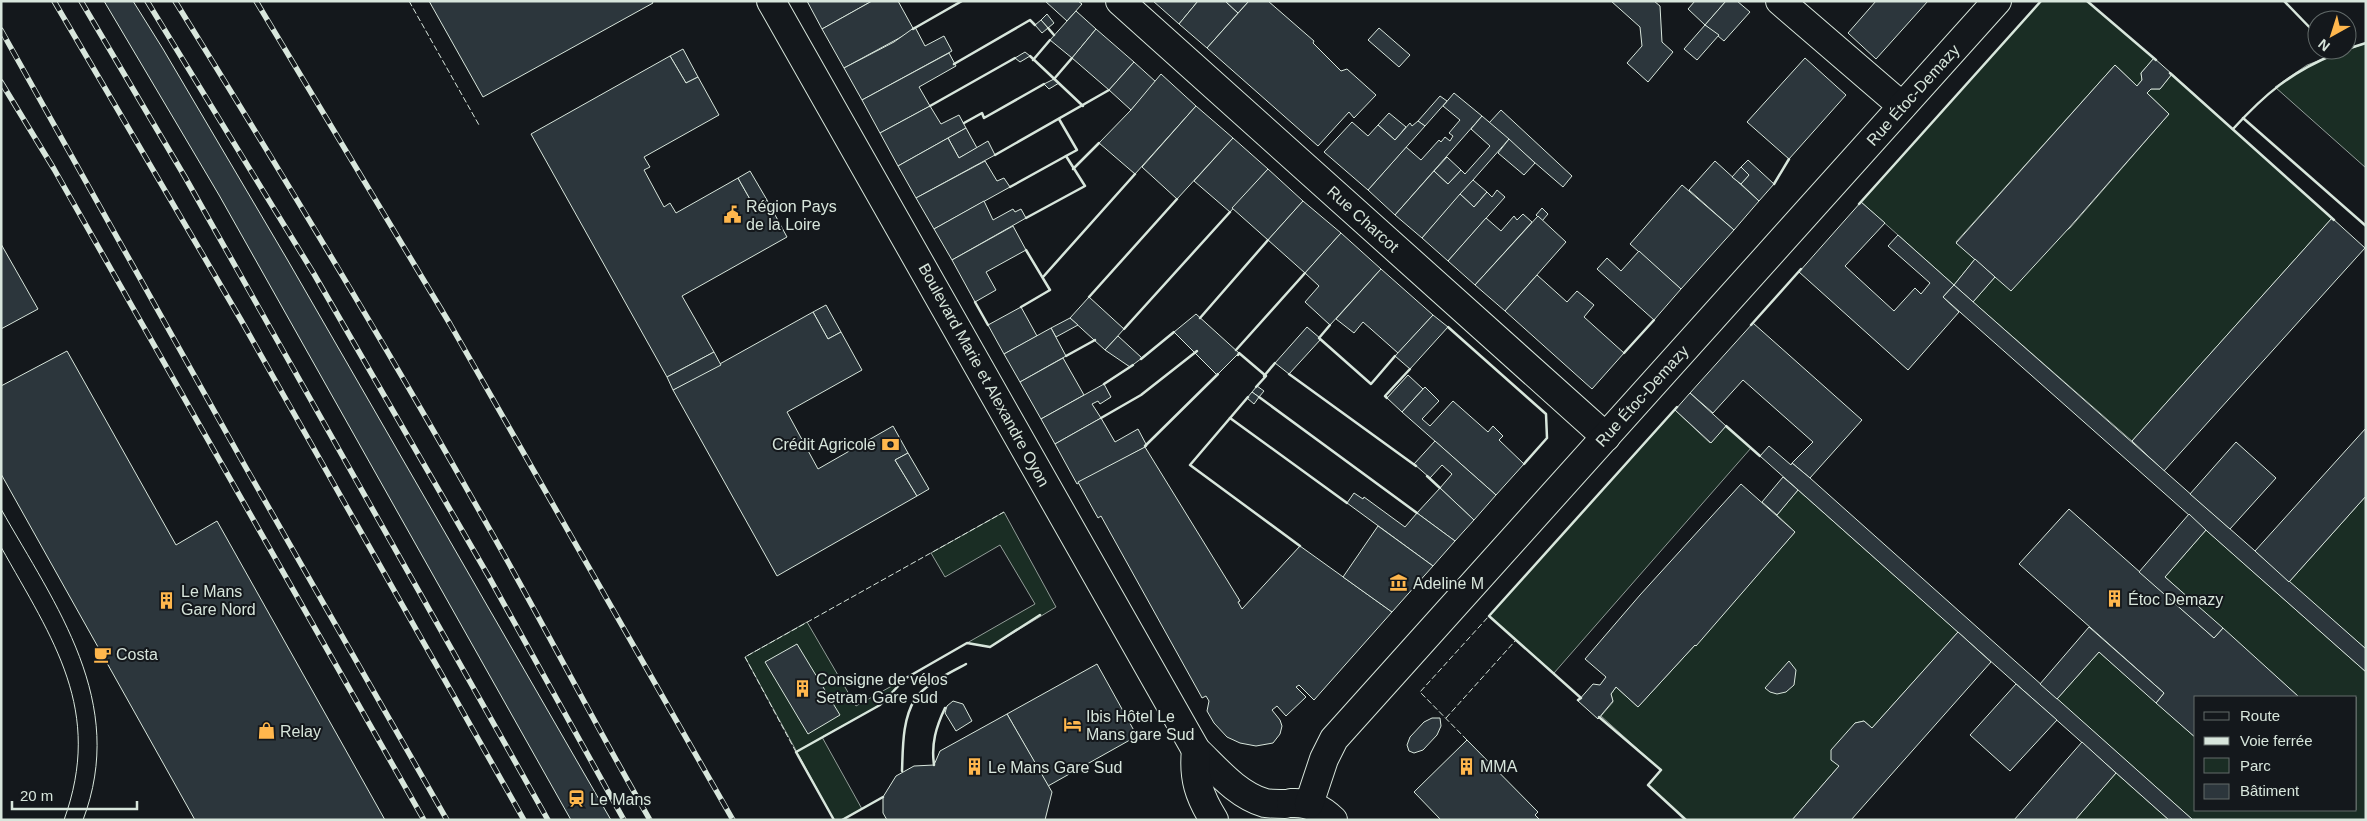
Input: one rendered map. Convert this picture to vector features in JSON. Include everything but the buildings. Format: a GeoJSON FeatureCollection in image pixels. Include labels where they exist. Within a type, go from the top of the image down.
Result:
{"type":"FeatureCollection","features":[{"type":"Feature","properties":{"kind":"street","name":"Boulevard Marie et Alexandre Oyon"},"geometry":{"type":"LineString","coordinates":[[771,1],[1196,750],[1227,780],[1249,795],[1266,803],[1297,804]]}},
{"type":"Feature","properties":{"kind":"street","name":"Rue Charcot"},"geometry":{"type":"LineString","coordinates":[[1120,1],[1606,436]]}},
{"type":"Feature","properties":{"kind":"street"},"geometry":{"type":"LineString","coordinates":[[1780,1],[1902,106]]}},
{"type":"Feature","properties":{"kind":"street","name":"Rue Étoc-Demazy"},"geometry":{"type":"LineString","coordinates":[[1297,804],[1334,739],[1997,1]]}},
{"type":"Feature","properties":{"kind":"street"},"geometry":{"type":"LineString","coordinates":[[1196,750],[1194,767],[1197,787],[1204,804],[1214,820]]}},
{"type":"Feature","properties":{"kind":"street"},"geometry":{"type":"LineString","coordinates":[[1259,820],[1266,813],[1297,804],[1324,812],[1333,820]]}},
{"type":"Feature","properties":{"kind":"green space"},"geometry":{"type":"Polygon","coordinates":[[[2041,1],[2087,1],[2154,58],[2141,73],[2142,80],[2137,86],[2115,65],[1956,242],[1975,259],[1954,285],[1861,202],[2041,1]]]}},
{"type":"Feature","properties":{"kind":"green space"},"geometry":{"type":"Polygon","coordinates":[[[2366,43],[2366,168],[2275,87],[2307,65],[2320,60],[2357,60],[2357,46],[2366,43]]]}},
{"type":"Feature","properties":{"kind":"green space"},"geometry":{"type":"Polygon","coordinates":[[[2172,74],[2332,218],[2132,441],[1973,302],[1995,277],[2070,228],[2169,114],[2147,93],[2151,89],[2160,89],[2172,74]]]}},
{"type":"Feature","properties":{"kind":"green space"},"geometry":{"type":"Polygon","coordinates":[[[1675,410],[1710,443],[1726,426],[1751,448],[1554,673],[1489,616],[1675,410]]]}},
{"type":"Feature","properties":{"kind":"green space"},"geometry":{"type":"Polygon","coordinates":[[[1798,490],[1958,632],[1872,728],[1864,721],[1855,723],[1839,766],[1792,820],[1686,820],[1648,785],[1661,770],[1601,716],[1613,702],[1611,694],[1616,687],[1638,707],[1696,645],[1795,532],[1777,515],[1798,490]]]}},
{"type":"Feature","properties":{"kind":"green space"},"geometry":{"type":"Polygon","coordinates":[[[2366,496],[2366,649],[2289,582],[2366,496]]]}},
{"type":"Feature","properties":{"kind":"green space"},"geometry":{"type":"Polygon","coordinates":[[[1004,512],[1056,607],[990,647],[967,643],[1035,604],[1000,545],[945,577],[931,553],[1004,512]]]}},
{"type":"Feature","properties":{"kind":"green space"},"geometry":{"type":"Polygon","coordinates":[[[2206,530],[2366,672],[2366,820],[2193,820],[2057,699],[2099,652],[2194,736],[2194,811],[2357,811],[2357,696],[2298,696],[2165,577],[2206,530]]]}},
{"type":"Feature","properties":{"kind":"green space"},"geometry":{"type":"Polygon","coordinates":[[[807,622],[856,706],[906,678],[880,705],[822,737],[862,809],[842,820],[834,820],[745,657],[807,622]]]}},
{"type":"Feature","properties":{"kind":"green space"},"geometry":{"type":"Polygon","coordinates":[[[2116,773],[2169,820],[2075,820],[2116,773]]]}},
{"type":"Feature","properties":{"kind":"tram line"},"geometry":{"type":"LineString","coordinates":[[1,509],[63,619],[80,657],[91,695],[97,735],[95,777],[83,820]]}},
{"type":"Feature","properties":{"kind":"tram line"},"geometry":{"type":"LineString","coordinates":[[1,547],[54,645],[67,677],[75,710],[78,744],[75,781],[64,820]]}},
{"type":"Feature","properties":{"kind":"railway"},"geometry":{"type":"LineString","coordinates":[[54,1],[241,320],[524,820]]}},
{"type":"Feature","properties":{"kind":"railway"},"geometry":{"type":"LineString","coordinates":[[81,1],[185,177],[548,820]]}},
{"type":"Feature","properties":{"kind":"railway"},"geometry":{"type":"LineString","coordinates":[[147,1],[314,274],[489,577],[624,820]]}},
{"type":"Feature","properties":{"kind":"railway"},"geometry":{"type":"LineString","coordinates":[[175,1],[303,210],[427,420],[508,562],[650,820]]}},
{"type":"Feature","properties":{"kind":"railway"},"geometry":{"type":"LineString","coordinates":[[256,1],[450,324],[733,820]]}},
{"type":"Feature","properties":{"kind":"railway"},"geometry":{"type":"LineString","coordinates":[[1,30],[245,466],[447,820]]}},
{"type":"Feature","properties":{"kind":"railway"},"geometry":{"type":"LineString","coordinates":[[1,82],[54,169],[424,820]]}},
{"type":"Feature","properties":{"kind":"fence"},"geometry":{"type":"LineString","coordinates":[[409,1],[479,125]]}},
{"type":"Feature","properties":{"kind":"fence"},"geometry":{"type":"LineString","coordinates":[[796,752],[745,657],[1004,512]]}},
{"type":"Feature","properties":{"kind":"fence"},"geometry":{"type":"LineString","coordinates":[[1467,740],[1420,692],[1489,616]]}},
{"type":"Feature","properties":{"kind":"fence"},"geometry":{"type":"LineString","coordinates":[[1446,718],[1516,640]]}},
{"type":"Feature","properties":{"kind":"wall"},"geometry":{"type":"LineString","coordinates":[[913,29],[962,1]]}},
{"type":"Feature","properties":{"kind":"wall"},"geometry":{"type":"LineString","coordinates":[[1859,204],[2041,1]]}},
{"type":"Feature","properties":{"kind":"wall"},"geometry":{"type":"LineString","coordinates":[[2087,1],[2156,60]]}},
{"type":"Feature","properties":{"kind":"wall"},"geometry":{"type":"LineString","coordinates":[[2284,1],[2307,25]]}},
{"type":"Feature","properties":{"kind":"wall"},"geometry":{"type":"LineString","coordinates":[[954,64],[1030,20],[1035,25]]}},
{"type":"Feature","properties":{"kind":"wall"},"geometry":{"type":"LineString","coordinates":[[1048,28],[1054,35]]}},
{"type":"Feature","properties":{"kind":"wall"},"geometry":{"type":"LineString","coordinates":[[1033,60],[1050,40]]}},
{"type":"Feature","properties":{"kind":"wall"},"geometry":{"type":"LineString","coordinates":[[2357,46],[2366,43]]}},
{"type":"Feature","properties":{"kind":"wall"},"geometry":{"type":"LineString","coordinates":[[1030,56],[1083,106]]}},
{"type":"Feature","properties":{"kind":"wall"},"geometry":{"type":"LineString","coordinates":[[930,106],[1015,58]]}},
{"type":"Feature","properties":{"kind":"wall"},"geometry":{"type":"LineString","coordinates":[[1054,79],[1072,58]]}},
{"type":"Feature","properties":{"kind":"wall"},"geometry":{"type":"LineString","coordinates":[[2233,129],[2256,105],[2280,85],[2305,68],[2321,60]]}},
{"type":"Feature","properties":{"kind":"wall"},"geometry":{"type":"LineString","coordinates":[[2170,73],[2334,220]]}},
{"type":"Feature","properties":{"kind":"wall"},"geometry":{"type":"LineString","coordinates":[[964,123],[982,113],[984,118],[1044,84]]}},
{"type":"Feature","properties":{"kind":"wall"},"geometry":{"type":"LineString","coordinates":[[995,155],[1109,90]]}},
{"type":"Feature","properties":{"kind":"wall"},"geometry":{"type":"LineString","coordinates":[[2243,118],[2366,226]]}},
{"type":"Feature","properties":{"kind":"wall"},"geometry":{"type":"LineString","coordinates":[[1059,119],[1077,150],[1066,156]]}},
{"type":"Feature","properties":{"kind":"wall"},"geometry":{"type":"LineString","coordinates":[[1073,169],[1099,143]]}},
{"type":"Feature","properties":{"kind":"wall"},"geometry":{"type":"LineString","coordinates":[[1010,187],[1066,156],[1085,186],[1026,218]]}},
{"type":"Feature","properties":{"kind":"wall"},"geometry":{"type":"LineString","coordinates":[[1774,184],[1789,159]]}},
{"type":"Feature","properties":{"kind":"wall"},"geometry":{"type":"LineString","coordinates":[[1043,277],[1135,174]]}},
{"type":"Feature","properties":{"kind":"wall"},"geometry":{"type":"LineString","coordinates":[[1089,297],[1177,199]]}},
{"type":"Feature","properties":{"kind":"wall"},"geometry":{"type":"LineString","coordinates":[[1124,329],[1230,212]]}},
{"type":"Feature","properties":{"kind":"wall"},"geometry":{"type":"LineString","coordinates":[[1200,318],[1268,240]]}},
{"type":"Feature","properties":{"kind":"wall"},"geometry":{"type":"LineString","coordinates":[[1021,307],[1050,290],[1026,250]]}},
{"type":"Feature","properties":{"kind":"wall"},"geometry":{"type":"LineString","coordinates":[[1751,325],[1801,269]]}},
{"type":"Feature","properties":{"kind":"wall"},"geometry":{"type":"LineString","coordinates":[[1236,350],[1305,273]]}},
{"type":"Feature","properties":{"kind":"wall"},"geometry":{"type":"LineString","coordinates":[[975,302],[988,325]]}},
{"type":"Feature","properties":{"kind":"wall"},"geometry":{"type":"LineString","coordinates":[[1624,353],[1654,320]]}},
{"type":"Feature","properties":{"kind":"wall"},"geometry":{"type":"LineString","coordinates":[[1330,325],[1319,338],[1371,384],[1395,356]]}},
{"type":"Feature","properties":{"kind":"wall"},"geometry":{"type":"LineString","coordinates":[[1448,327],[1546,414],[1547,438],[1524,464]]}},
{"type":"Feature","properties":{"kind":"wall"},"geometry":{"type":"LineString","coordinates":[[1141,359],[1174,332]]}},
{"type":"Feature","properties":{"kind":"wall"},"geometry":{"type":"LineString","coordinates":[[1066,356],[1095,340]]}},
{"type":"Feature","properties":{"kind":"wall"},"geometry":{"type":"LineString","coordinates":[[1101,418],[1141,395],[1197,351]]}},
{"type":"Feature","properties":{"kind":"wall"},"geometry":{"type":"LineString","coordinates":[[1238,355],[1239,353],[1266,376],[1256,387]]}},
{"type":"Feature","properties":{"kind":"wall"},"geometry":{"type":"LineString","coordinates":[[1264,376],[1275,363]]}},
{"type":"Feature","properties":{"kind":"wall"},"geometry":{"type":"LineString","coordinates":[[1104,384],[1133,365]]}},
{"type":"Feature","properties":{"kind":"wall"},"geometry":{"type":"LineString","coordinates":[[1387,398],[1385,396],[1410,369]]}},
{"type":"Feature","properties":{"kind":"wall"},"geometry":{"type":"LineString","coordinates":[[1145,446],[1218,374]]}},
{"type":"Feature","properties":{"kind":"wall"},"geometry":{"type":"LineString","coordinates":[[1289,374],[1416,466]]}},
{"type":"Feature","properties":{"kind":"wall"},"geometry":{"type":"LineString","coordinates":[[1248,397],[1190,465],[1300,546]]}},
{"type":"Feature","properties":{"kind":"wall"},"geometry":{"type":"LineString","coordinates":[[1259,397],[1417,513]]}},
{"type":"Feature","properties":{"kind":"wall"},"geometry":{"type":"LineString","coordinates":[[1578,700],[1581,698],[1489,616],[1677,407]]}},
{"type":"Feature","properties":{"kind":"wall"},"geometry":{"type":"LineString","coordinates":[[1230,418],[1347,503]]}},
{"type":"Feature","properties":{"kind":"wall"},"geometry":{"type":"LineString","coordinates":[[1726,426],[1760,456]]}},
{"type":"Feature","properties":{"kind":"wall"},"geometry":{"type":"LineString","coordinates":[[1427,476],[1440,488]]}},
{"type":"Feature","properties":{"kind":"wall"},"geometry":{"type":"LineString","coordinates":[[834,820],[796,752],[880,705],[906,678],[967,643],[990,647],[1040,615]]}},
{"type":"Feature","properties":{"kind":"wall"},"geometry":{"type":"LineString","coordinates":[[902,771],[905,725],[915,699],[931,684],[966,664]]}},
{"type":"Feature","properties":{"kind":"wall"},"geometry":{"type":"LineString","coordinates":[[934,765],[933,750],[935,736],[945,708]]}},
{"type":"Feature","properties":{"kind":"wall"},"geometry":{"type":"LineString","coordinates":[[1599,717],[1661,770],[1648,785],[1686,820]]}},
{"type":"Feature","properties":{"kind":"wall"},"geometry":{"type":"LineString","coordinates":[[842,820],[883,797]]}},
{"type":"Feature","properties":{"kind":"place","name":"Région Pays de la Loire"},"geometry":{"type":"Point","coordinates":[732,215]}},
{"type":"Feature","properties":{"kind":"place","name":"Crédit Agricole"},"geometry":{"type":"Point","coordinates":[890,444]}},
{"type":"Feature","properties":{"kind":"place","name":"Adeline M"},"geometry":{"type":"Point","coordinates":[1399,583]}},
{"type":"Feature","properties":{"kind":"place","name":"Étoc Demazy"},"geometry":{"type":"Point","coordinates":[2114,599]}},
{"type":"Feature","properties":{"kind":"place","name":"Le Mans Gare Nord"},"geometry":{"type":"Point","coordinates":[167,600]}},
{"type":"Feature","properties":{"kind":"place","name":"Costa"},"geometry":{"type":"Point","coordinates":[102,654]}},
{"type":"Feature","properties":{"kind":"place","name":"Consigne de vélos Setram Gare sud"},"geometry":{"type":"Point","coordinates":[802,688]}},
{"type":"Feature","properties":{"kind":"place","name":"Ibis Hôtel Le Mans gare Sud"},"geometry":{"type":"Point","coordinates":[1072,725]}},
{"type":"Feature","properties":{"kind":"place","name":"Relay"},"geometry":{"type":"Point","coordinates":[266,731]}},
{"type":"Feature","properties":{"kind":"place","name":"MMA"},"geometry":{"type":"Point","coordinates":[1466,766]}},
{"type":"Feature","properties":{"kind":"place","name":"Le Mans Gare Sud"},"geometry":{"type":"Point","coordinates":[974,767]}},
{"type":"Feature","properties":{"kind":"place","name":"Le Mans"},"geometry":{"type":"Point","coordinates":[576,799]}}]}
